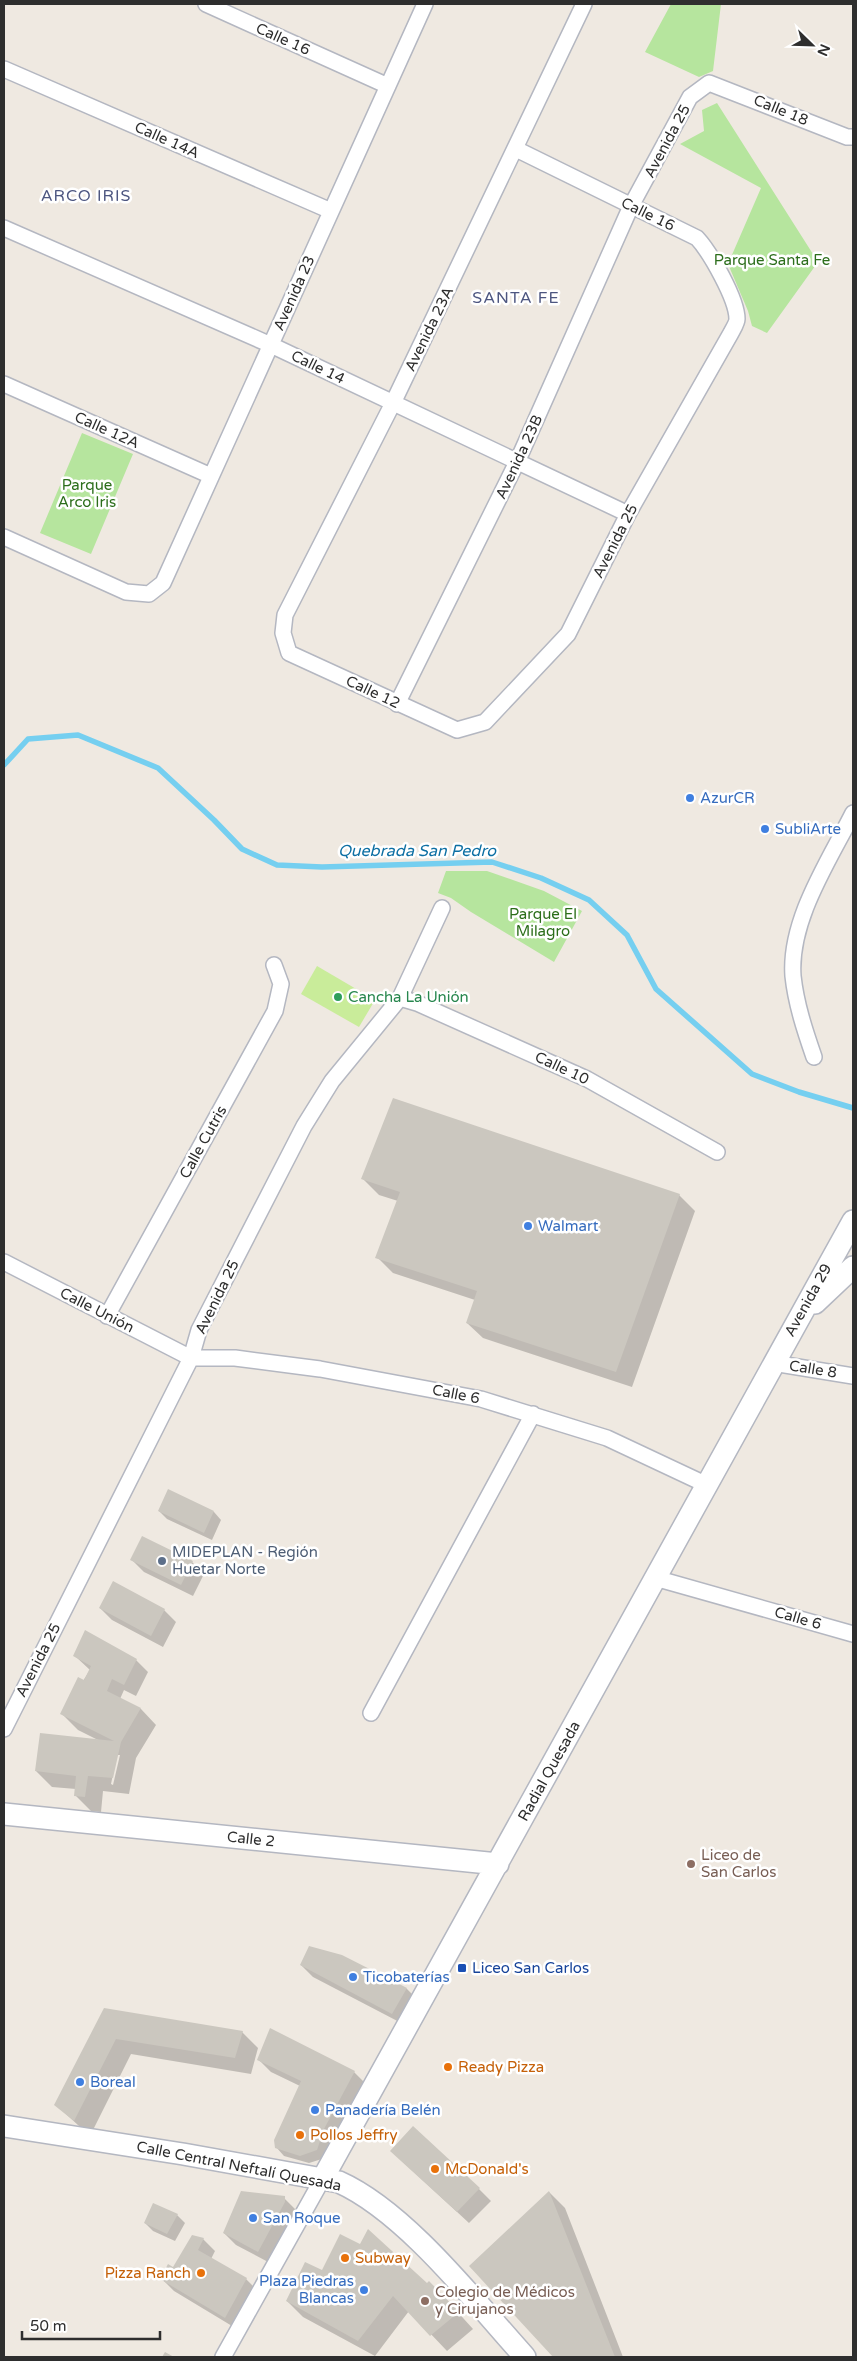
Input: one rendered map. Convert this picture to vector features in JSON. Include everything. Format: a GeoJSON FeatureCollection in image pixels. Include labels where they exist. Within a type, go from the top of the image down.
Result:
{"type":"FeatureCollection","features":[{"type":"Feature","properties":{"kind":"main road","name":"Avenida 29"},"geometry":{"type":"LineString","coordinates":[[773,1363],[850,1233]]}},
{"type":"Feature","properties":{"kind":"main road"},"geometry":{"type":"LineString","coordinates":[[792,1329],[822,1295],[853,1267]]}},
{"type":"Feature","properties":{"kind":"main road","name":"Radial Quesada"},"geometry":{"type":"LineString","coordinates":[[323,2178],[773,1363]]}},
{"type":"Feature","properties":{"kind":"main road","name":"Calle 2"},"geometry":{"type":"LineString","coordinates":[[4,1814],[498,1864]]}},
{"type":"Feature","properties":{"kind":"main road","name":"Calle Central Neftalí Quesada"},"geometry":{"type":"LineString","coordinates":[[4,2126],[174,2152],[323,2178],[356,2190],[388,2214],[428,2251],[525,2357]]}},
{"type":"Feature","properties":{"kind":"street","name":"Calle 16"},"geometry":{"type":"LineString","coordinates":[[206,4],[388,86]]}},
{"type":"Feature","properties":{"kind":"street","name":"Avenida 23"},"geometry":{"type":"LineString","coordinates":[[4,537],[126,592],[149,594],[162,583],[425,4]]}},
{"type":"Feature","properties":{"kind":"street","name":"Avenida 23A"},"geometry":{"type":"LineString","coordinates":[[290,653],[283,633],[285,615],[393,403],[584,4]]}},
{"type":"Feature","properties":{"kind":"street","name":"Calle 14A"},"geometry":{"type":"LineString","coordinates":[[4,69],[331,211]]}},
{"type":"Feature","properties":{"kind":"street","name":"Calle 18"},"geometry":{"type":"LineString","coordinates":[[709,82],[847,137],[853,137]]}},
{"type":"Feature","properties":{"kind":"street","name":"Avenida 25"},"geometry":{"type":"LineString","coordinates":[[631,206],[690,97],[709,82]]}},
{"type":"Feature","properties":{"kind":"street","name":"Calle 16"},"geometry":{"type":"LineString","coordinates":[[516,149],[696,238],[702,243],[710,256],[732,298],[737,319]]}},
{"type":"Feature","properties":{"kind":"street","name":"Avenida 23B"},"geometry":{"type":"LineString","coordinates":[[397,704],[518,460],[631,206]]}},
{"type":"Feature","properties":{"kind":"street","name":"Calle 14"},"geometry":{"type":"LineString","coordinates":[[4,228],[271,345],[518,460],[628,514]]}},
{"type":"Feature","properties":{"kind":"street","name":"Avenida 25"},"geometry":{"type":"LineString","coordinates":[[457,730],[485,722],[568,634],[628,514],[731,334],[737,319]]}},
{"type":"Feature","properties":{"kind":"street","name":"Calle 12A"},"geometry":{"type":"LineString","coordinates":[[4,384],[211,476]]}},
{"type":"Feature","properties":{"kind":"street","name":"Calle 12"},"geometry":{"type":"LineString","coordinates":[[290,653],[397,704],[457,730]]}},
{"type":"Feature","properties":{"kind":"street"},"geometry":{"type":"LineString","coordinates":[[814,1057],[796,1001],[793,974],[796,949],[801,922],[813,891],[853,813]]}},
{"type":"Feature","properties":{"kind":"street","name":"Avenida 25"},"geometry":{"type":"LineString","coordinates":[[4,1729],[191,1358],[199,1330],[304,1126],[332,1081],[400,998],[442,908]]}},
{"type":"Feature","properties":{"kind":"street","name":"Calle Cutris"},"geometry":{"type":"LineString","coordinates":[[107,1316],[275,1011],[281,984],[274,965]]}},
{"type":"Feature","properties":{"kind":"street","name":"Calle 10"},"geometry":{"type":"LineString","coordinates":[[400,998],[416,1003],[587,1079],[717,1152]]}},
{"type":"Feature","properties":{"kind":"street","name":"Calle Unión"},"geometry":{"type":"LineString","coordinates":[[4,1262],[191,1358]]}},
{"type":"Feature","properties":{"kind":"street","name":"Calle 6"},"geometry":{"type":"LineString","coordinates":[[191,1358],[235,1358],[320,1370],[481,1399],[607,1438],[707,1485]]}},
{"type":"Feature","properties":{"kind":"street","name":"Calle 8"},"geometry":{"type":"LineString","coordinates":[[773,1363],[853,1376]]}},
{"type":"Feature","properties":{"kind":"street"},"geometry":{"type":"LineString","coordinates":[[371,1713],[533,1414]]}},
{"type":"Feature","properties":{"kind":"street","name":"Calle 6"},"geometry":{"type":"LineString","coordinates":[[656,1578],[853,1634]]}},
{"type":"Feature","properties":{"kind":"street"},"geometry":{"type":"LineString","coordinates":[[223,2357],[323,2178]]}},
{"type":"Feature","properties":{"kind":"green space"},"geometry":{"type":"Polygon","coordinates":[[[671,4],[721,4],[713,71],[699,77],[645,52],[671,4]]]}},
{"type":"Feature","properties":{"kind":"green space","name":"Parque Santa Fe"},"geometry":{"type":"Polygon","coordinates":[[[717,103],[818,262],[767,333],[752,326],[748,311],[728,264],[761,188],[680,144],[704,131],[702,110],[717,103]]]}},
{"type":"Feature","properties":{"kind":"green space","name":"Parque Arco Iris"},"geometry":{"type":"Polygon","coordinates":[[[82,433],[133,454],[91,554],[40,533],[82,433]]]}},
{"type":"Feature","properties":{"kind":"green space","name":"Parque El Milagro"},"geometry":{"type":"Polygon","coordinates":[[[446,871],[487,871],[544,891],[582,911],[554,962],[451,898],[438,893],[446,871]]]}},
{"type":"Feature","properties":{"kind":"green space","name":"Cancha La Unión"},"geometry":{"type":"Polygon","coordinates":[[[317,966],[375,1000],[359,1027],[301,994],[317,966]]]}},
{"type":"Feature","properties":{"kind":"building","name":"Walmart"},"geometry":{"type":"Polygon","coordinates":[[[393,1098],[680,1194],[616,1372],[466,1323],[477,1291],[375,1258],[400,1192],[361,1179],[393,1098]]]}},
{"type":"Feature","properties":{"kind":"building"},"geometry":{"type":"Polygon","coordinates":[[[168,1489],[214,1511],[204,1533],[158,1511],[168,1489]]]}},
{"type":"Feature","properties":{"kind":"building","name":"MIDEPLAN - Región Huetar Norte"},"geometry":{"type":"Polygon","coordinates":[[[142,1536],[193,1561],[181,1585],[130,1560],[142,1536]]]}},
{"type":"Feature","properties":{"kind":"building"},"geometry":{"type":"Polygon","coordinates":[[[113,1581],[165,1609],[151,1636],[99,1608],[113,1581]]]}},
{"type":"Feature","properties":{"kind":"building"},"geometry":{"type":"Polygon","coordinates":[[[85,1630],[137,1659],[124,1685],[112,1679],[107,1691],[141,1708],[121,1742],[113,1778],[88,1776],[85,1797],[74,1796],[76,1776],[35,1771],[40,1733],[114,1741],[60,1714],[78,1677],[84,1680],[91,1666],[73,1656],[85,1630]]]}},
{"type":"Feature","properties":{"kind":"building","name":"Ticobaterías"},"geometry":{"type":"Polygon","coordinates":[[[309,1946],[342,1955],[407,1988],[392,2014],[300,1965],[309,1946]]]}},
{"type":"Feature","properties":{"kind":"building","name":"Boreal"},"geometry":{"type":"Polygon","coordinates":[[[104,2008],[243,2031],[235,2058],[116,2039],[74,2121],[54,2105],[104,2008]]]}},
{"type":"Feature","properties":{"kind":"building"},"geometry":{"type":"Polygon","coordinates":[[[270,2028],[355,2071],[324,2129],[317,2150],[300,2156],[275,2148],[274,2140],[301,2081],[257,2060],[270,2028]]]}},
{"type":"Feature","properties":{"kind":"building","name":"McDonald's"},"geometry":{"type":"Polygon","coordinates":[[[413,2126],[480,2188],[457,2212],[390,2151],[413,2126]]]}},
{"type":"Feature","properties":{"kind":"building","name":"San Roque"},"geometry":{"type":"Polygon","coordinates":[[[241,2191],[285,2196],[285,2202],[258,2252],[223,2233],[241,2191]]]}},
{"type":"Feature","properties":{"kind":"building"},"geometry":{"type":"Polygon","coordinates":[[[549,2191],[615,2357],[553,2357],[469,2266],[549,2191]]]}},
{"type":"Feature","properties":{"kind":"building"},"geometry":{"type":"Polygon","coordinates":[[[153,2203],[178,2214],[167,2234],[144,2223],[153,2203]]]}},
{"type":"Feature","properties":{"kind":"building","name":"Plaza Piedras Blancas"},"geometry":{"type":"Polygon","coordinates":[[[368,2229],[427,2283],[429,2281],[459,2312],[430,2336],[393,2296],[358,2341],[286,2301],[305,2262],[322,2270],[340,2234],[360,2244],[368,2229]]]}},
{"type":"Feature","properties":{"kind":"building","name":"Pizza Ranch"},"geometry":{"type":"Polygon","coordinates":[[[192,2235],[204,2238],[198,2250],[247,2278],[225,2318],[160,2279],[168,2264],[173,2267],[192,2235]]]}},
{"type":"Feature","properties":{"kind":"building"},"geometry":{"type":"Polygon","coordinates":[[[165,2352],[174,2357],[162,2357],[165,2352]]]}},
{"type":"Feature","properties":{"kind":"waterway","name":"Quebrada San Pedro"},"geometry":{"type":"LineString","coordinates":[[4,765],[28,739],[78,735],[158,768],[242,849],[277,865],[322,867],[492,862],[541,878],[589,900],[627,935],[656,989],[752,1074],[799,1092],[853,1108]]}},
{"type":"Feature","properties":{"kind":"place","name":"AzurCR"},"geometry":{"type":"Point","coordinates":[690,798]}},
{"type":"Feature","properties":{"kind":"place","name":"SubliArte"},"geometry":{"type":"Point","coordinates":[765,829]}},
{"type":"Feature","properties":{"kind":"place","name":"Cancha La Unión"},"geometry":{"type":"Point","coordinates":[338,997]}},
{"type":"Feature","properties":{"kind":"place","name":"Walmart"},"geometry":{"type":"Point","coordinates":[528,1226]}},
{"type":"Feature","properties":{"kind":"place","name":"MIDEPLAN - Región Huetar Norte"},"geometry":{"type":"Point","coordinates":[162,1561]}},
{"type":"Feature","properties":{"kind":"place","name":"Liceo de San Carlos"},"geometry":{"type":"Point","coordinates":[691,1864]}},
{"type":"Feature","properties":{"kind":"place","name":"Liceo San Carlos"},"geometry":{"type":"Point","coordinates":[462,1968]}},
{"type":"Feature","properties":{"kind":"place","name":"Ticobaterías"},"geometry":{"type":"Point","coordinates":[353,1977]}},
{"type":"Feature","properties":{"kind":"place","name":"Ready Pizza"},"geometry":{"type":"Point","coordinates":[448,2067]}},
{"type":"Feature","properties":{"kind":"place","name":"Boreal"},"geometry":{"type":"Point","coordinates":[80,2082]}},
{"type":"Feature","properties":{"kind":"place","name":"Panadería Belén"},"geometry":{"type":"Point","coordinates":[315,2110]}},
{"type":"Feature","properties":{"kind":"place","name":"Pollos Jeffry"},"geometry":{"type":"Point","coordinates":[300,2135]}},
{"type":"Feature","properties":{"kind":"place","name":"McDonald's"},"geometry":{"type":"Point","coordinates":[435,2169]}},
{"type":"Feature","properties":{"kind":"place","name":"San Roque"},"geometry":{"type":"Point","coordinates":[253,2218]}},
{"type":"Feature","properties":{"kind":"place","name":"Subway"},"geometry":{"type":"Point","coordinates":[345,2258]}},
{"type":"Feature","properties":{"kind":"place","name":"Pizza Ranch"},"geometry":{"type":"Point","coordinates":[201,2273]}},
{"type":"Feature","properties":{"kind":"place","name":"Plaza Piedras Blancas"},"geometry":{"type":"Point","coordinates":[364,2290]}},
{"type":"Feature","properties":{"kind":"place","name":"Colegio de Médicos y Cirujanos"},"geometry":{"type":"Point","coordinates":[425,2301]}},
{"type":"Feature","properties":{"kind":"district","name":"ARCO IRIS"},"geometry":{"type":"Point","coordinates":[86,196]}},
{"type":"Feature","properties":{"kind":"district","name":"SANTA FE"},"geometry":{"type":"Point","coordinates":[516,298]}}]}
